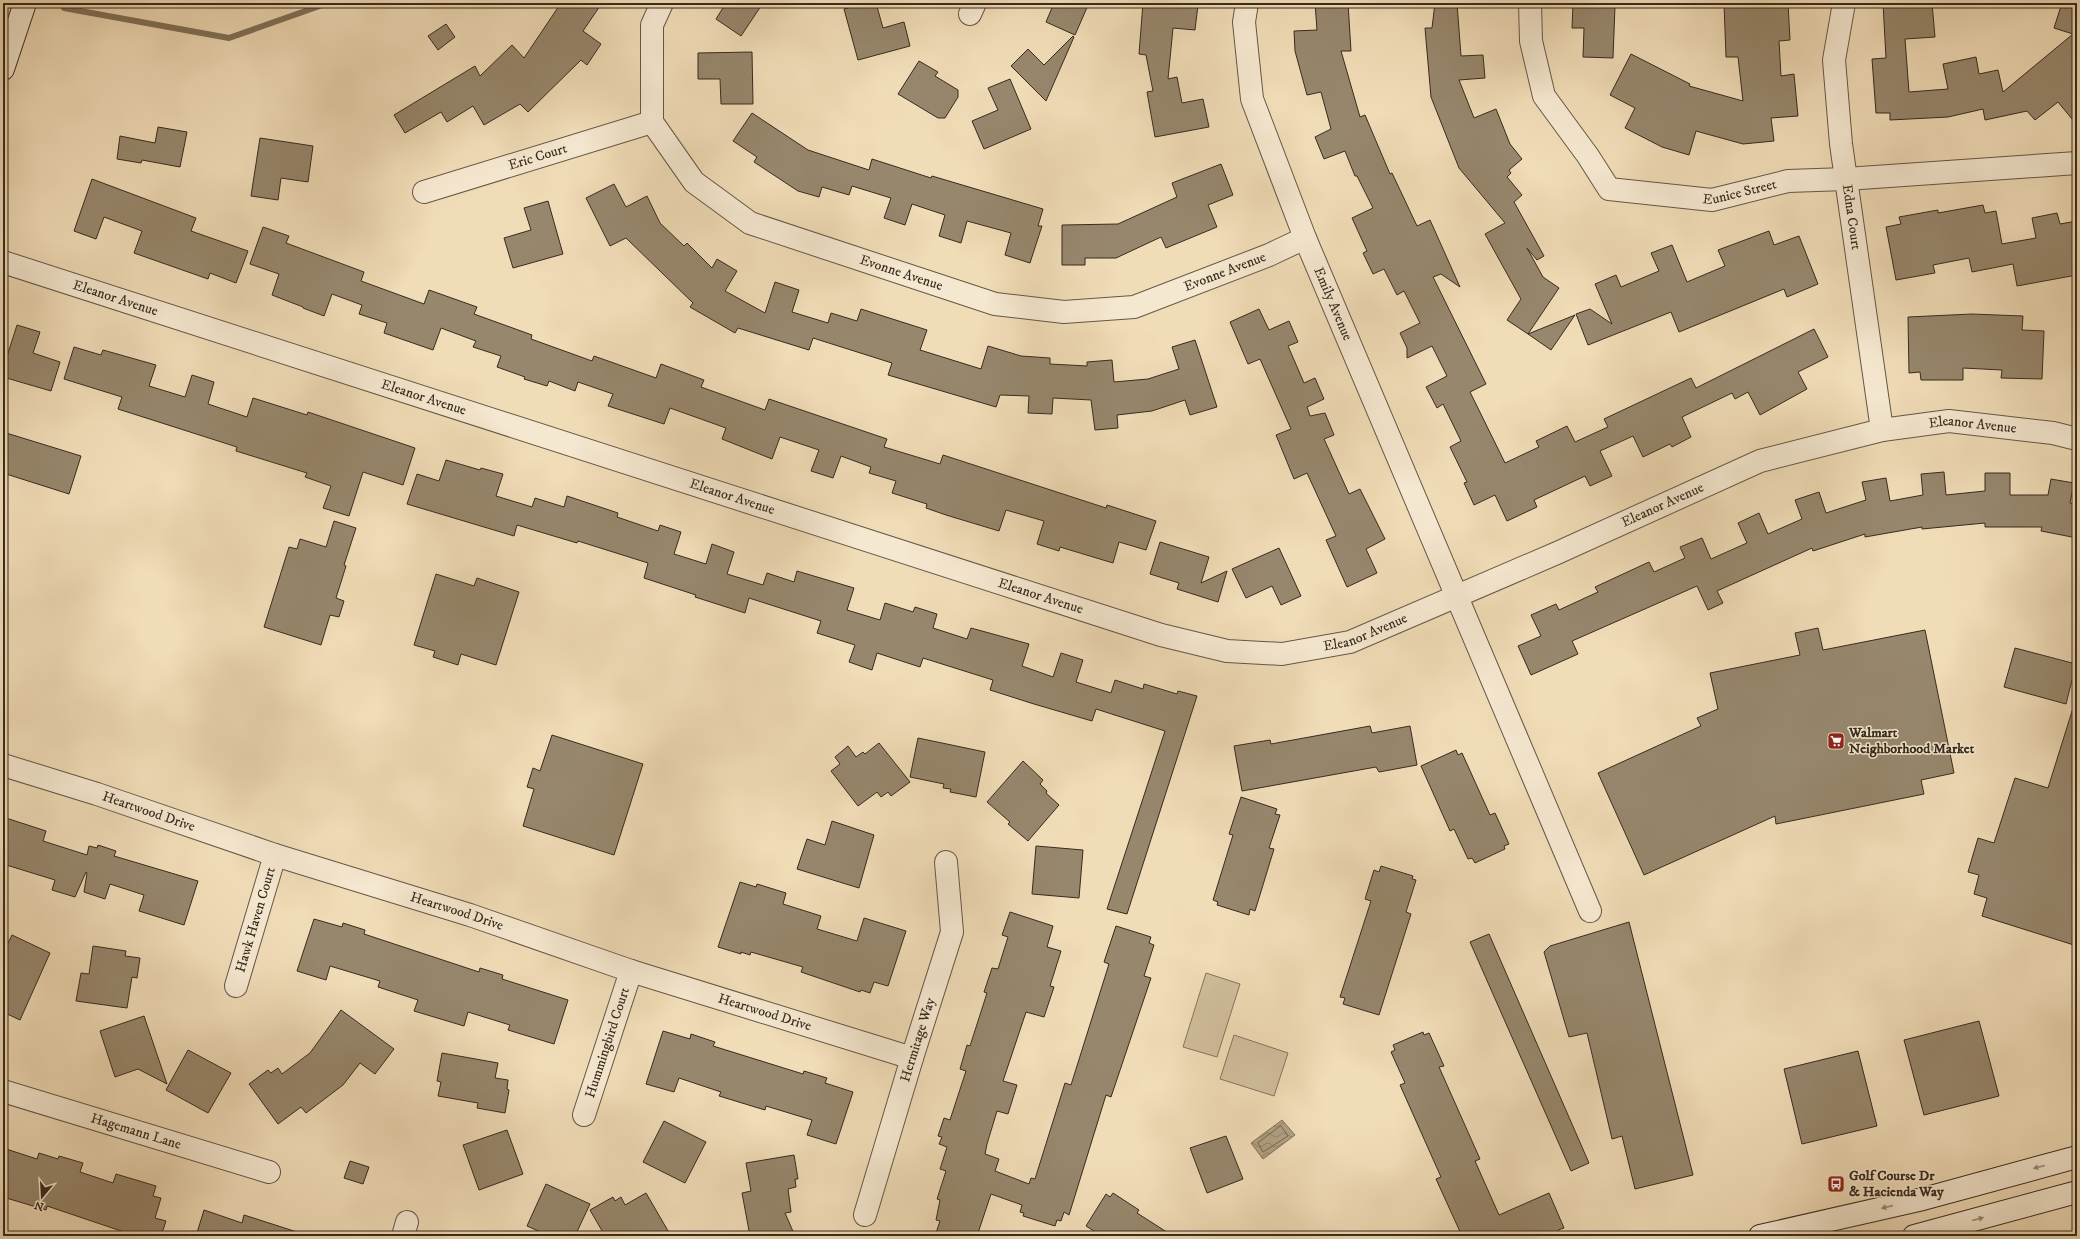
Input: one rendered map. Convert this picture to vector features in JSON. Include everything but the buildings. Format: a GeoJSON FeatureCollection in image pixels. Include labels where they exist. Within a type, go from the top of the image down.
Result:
{"type":"FeatureCollection","features":[{"type":"Feature","properties":{"kind":"street"},"geometry":{"type":"LineString","coordinates":[[3,69],[24,3]]}},
{"type":"Feature","properties":{"kind":"street"},"geometry":{"type":"LineString","coordinates":[[652,122],[652,25],[662,3]]}},
{"type":"Feature","properties":{"kind":"street","name":"Emily Avenue"},"geometry":{"type":"LineString","coordinates":[[1247,3],[1244,22],[1252,99],[1305,238],[1590,911]]}},
{"type":"Feature","properties":{"kind":"street","name":"Eunice Street"},"geometry":{"type":"LineString","coordinates":[[1530,3],[1531,40],[1544,96],[1588,156],[1608,188],[1712,200],[1788,181],[1846,179],[2077,163]]}},
{"type":"Feature","properties":{"kind":"street","name":"Edna Court"},"geometry":{"type":"LineString","coordinates":[[1844,3],[1834,60],[1846,179],[1882,430]]}},
{"type":"Feature","properties":{"kind":"street","name":"Eric Court"},"geometry":{"type":"LineString","coordinates":[[424,192],[652,122]]}},
{"type":"Feature","properties":{"kind":"street","name":"Evonne Avenue"},"geometry":{"type":"LineString","coordinates":[[652,122],[694,182],[750,223],[995,304],[1064,312],[1134,307],[1269,255],[1305,238]]}},
{"type":"Feature","properties":{"kind":"street","name":"Eleanor Avenue"},"geometry":{"type":"LineString","coordinates":[[3,262],[1161,635],[1227,651],[1282,654],[1350,642],[1760,461],[1882,430],[1949,421],[2053,433],[2077,439]]}},
{"type":"Feature","properties":{"kind":"street","name":"Heartwood Drive"},"geometry":{"type":"LineString","coordinates":[[3,765],[98,794],[275,855],[470,915],[631,971],[912,1058]]}},
{"type":"Feature","properties":{"kind":"street","name":"Hawk Haven Court"},"geometry":{"type":"LineString","coordinates":[[236,986],[275,855]]}},
{"type":"Feature","properties":{"kind":"street","name":"Hermitage Way"},"geometry":{"type":"LineString","coordinates":[[866,1215],[912,1058],[952,932],[946,862]]}},
{"type":"Feature","properties":{"kind":"street","name":"Hummingbird Court"},"geometry":{"type":"LineString","coordinates":[[584,1115],[631,971]]}},
{"type":"Feature","properties":{"kind":"street","name":"Hagemann Lane"},"geometry":{"type":"LineString","coordinates":[[3,1091],[269,1172]]}},
{"type":"Feature","properties":{"kind":"street"},"geometry":{"type":"LineString","coordinates":[[1760,1236],[1923,1199],[2077,1157]]}},
{"type":"Feature","properties":{"kind":"street"},"geometry":{"type":"LineString","coordinates":[[1925,1235],[2077,1192]]}},
{"type":"Feature","properties":{"kind":"shaded area"},"geometry":{"type":"Polygon","coordinates":[[[1206,973],[1240,984],[1217,1057],[1183,1047],[1206,973]]]}},
{"type":"Feature","properties":{"kind":"shaded area"},"geometry":{"type":"Polygon","coordinates":[[[1234,1035],[1288,1053],[1274,1096],[1220,1079],[1234,1035]]]}},
{"type":"Feature","properties":{"kind":"water"},"geometry":{"type":"Polygon","coordinates":[[[1282,1120],[1295,1135],[1263,1159],[1251,1143],[1282,1120]]]}},
{"type":"Feature","properties":{"kind":"waterway"},"geometry":{"type":"LineString","coordinates":[[64,8],[229,38],[328,3]]}},
{"type":"Feature","properties":{"kind":"place","name":"Walmart Neighborhood Market"},"geometry":{"type":"Point","coordinates":[1836,741]}},
{"type":"Feature","properties":{"kind":"place","name":"Golf Course Dr & Hacienda Way"},"geometry":{"type":"Point","coordinates":[1836,1184]}}]}
